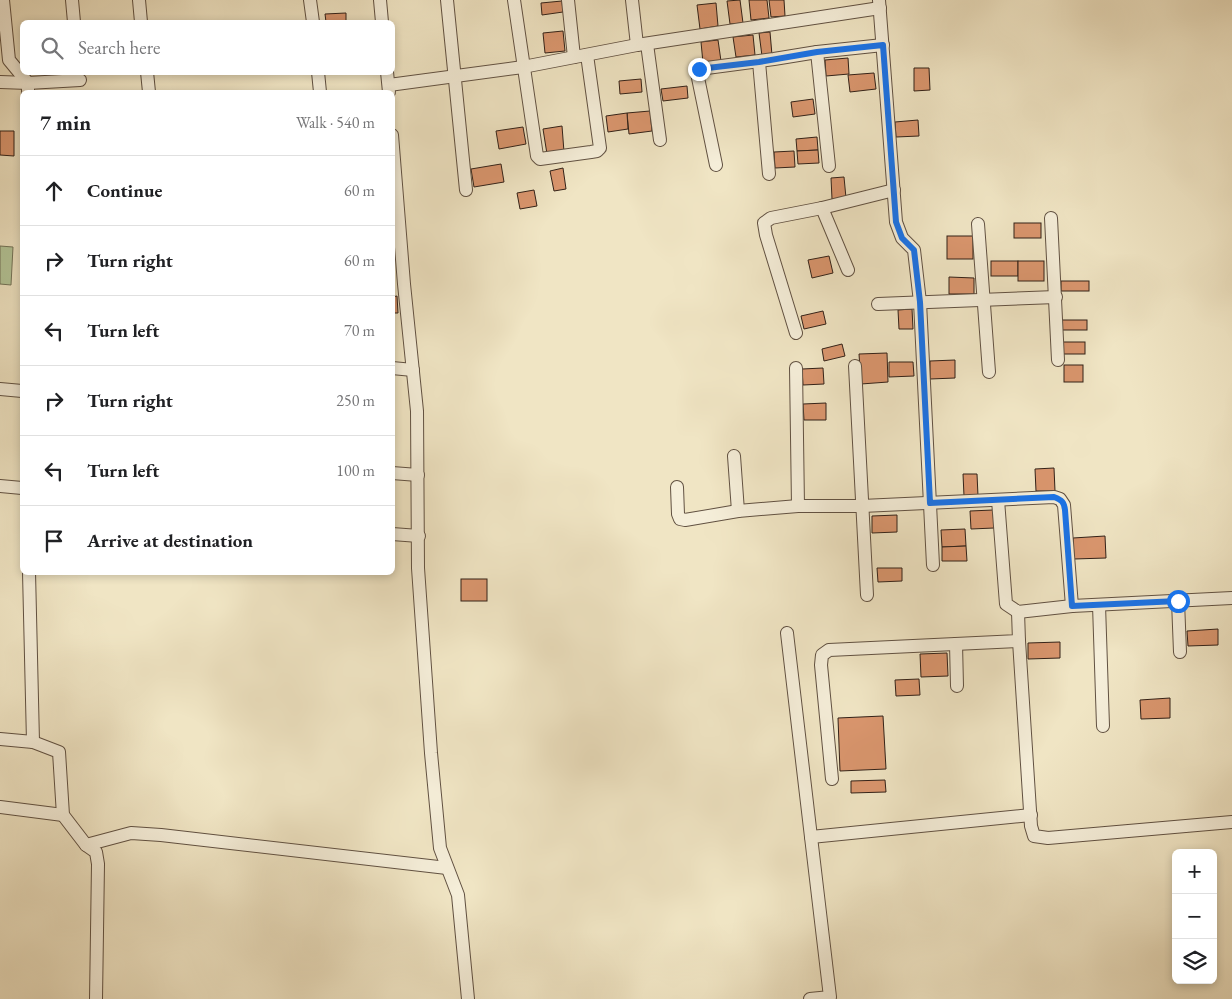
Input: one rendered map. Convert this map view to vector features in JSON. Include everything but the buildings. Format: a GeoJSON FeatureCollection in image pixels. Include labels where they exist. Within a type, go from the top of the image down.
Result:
{"type":"FeatureCollection","features":[{"type":"Feature","properties":{"kind":"street"},"geometry":{"type":"LineString","coordinates":[[3,0],[9,60],[28,88]]}},
{"type":"Feature","properties":{"kind":"street"},"geometry":{"type":"LineString","coordinates":[[72,0],[74,20]]}},
{"type":"Feature","properties":{"kind":"street"},"geometry":{"type":"LineString","coordinates":[[139,0],[141,20]]}},
{"type":"Feature","properties":{"kind":"street"},"geometry":{"type":"LineString","coordinates":[[310,0],[313,20]]}},
{"type":"Feature","properties":{"kind":"street"},"geometry":{"type":"LineString","coordinates":[[380,0],[382,20]]}},
{"type":"Feature","properties":{"kind":"street"},"geometry":{"type":"LineString","coordinates":[[447,0],[466,190]]}},
{"type":"Feature","properties":{"kind":"street"},"geometry":{"type":"LineString","coordinates":[[514,0],[537,156],[545,159],[597,151],[600,148],[568,0]]}},
{"type":"Feature","properties":{"kind":"street"},"geometry":{"type":"LineString","coordinates":[[632,0],[660,140]]}},
{"type":"Feature","properties":{"kind":"street"},"geometry":{"type":"LineString","coordinates":[[388,83],[455,77],[523,67],[880,4],[896,222],[902,238],[914,250],[920,302],[933,565]]}},
{"type":"Feature","properties":{"kind":"street"},"geometry":{"type":"LineString","coordinates":[[716,165],[697,73],[699,69],[759,62],[817,52],[883,45]]}},
{"type":"Feature","properties":{"kind":"street"},"geometry":{"type":"LineString","coordinates":[[817,52],[828,166]]}},
{"type":"Feature","properties":{"kind":"street"},"geometry":{"type":"LineString","coordinates":[[759,62],[769,174]]}},
{"type":"Feature","properties":{"kind":"street"},"geometry":{"type":"LineString","coordinates":[[147,75],[149,90]]}},
{"type":"Feature","properties":{"kind":"street"},"geometry":{"type":"LineString","coordinates":[[318,75],[320,90]]}},
{"type":"Feature","properties":{"kind":"street"},"geometry":{"type":"LineString","coordinates":[[0,82],[28,88],[80,82]]}},
{"type":"Feature","properties":{"kind":"street"},"geometry":{"type":"LineString","coordinates":[[796,333],[764,223],[771,218],[822,208],[894,190]]}},
{"type":"Feature","properties":{"kind":"street"},"geometry":{"type":"LineString","coordinates":[[395,203],[397,248],[417,411],[418,568],[430,753],[440,848],[458,895],[468,999]]}},
{"type":"Feature","properties":{"kind":"street"},"geometry":{"type":"LineString","coordinates":[[822,208],[848,270]]}},
{"type":"Feature","properties":{"kind":"street"},"geometry":{"type":"LineString","coordinates":[[1050,218],[1056,297],[1058,360]]}},
{"type":"Feature","properties":{"kind":"street"},"geometry":{"type":"LineString","coordinates":[[978,224],[989,372]]}},
{"type":"Feature","properties":{"kind":"street"},"geometry":{"type":"LineString","coordinates":[[878,304],[1056,297]]}},
{"type":"Feature","properties":{"kind":"street"},"geometry":{"type":"LineString","coordinates":[[855,366],[866,595]]}},
{"type":"Feature","properties":{"kind":"street"},"geometry":{"type":"LineString","coordinates":[[395,368],[413,370]]}},
{"type":"Feature","properties":{"kind":"street"},"geometry":{"type":"LineString","coordinates":[[796,368],[798,506]]}},
{"type":"Feature","properties":{"kind":"street"},"geometry":{"type":"LineString","coordinates":[[0,389],[20,392]]}},
{"type":"Feature","properties":{"kind":"street"},"geometry":{"type":"LineString","coordinates":[[734,456],[738,511]]}},
{"type":"Feature","properties":{"kind":"street"},"geometry":{"type":"LineString","coordinates":[[395,473],[418,475]]}},
{"type":"Feature","properties":{"kind":"street"},"geometry":{"type":"LineString","coordinates":[[0,486],[20,488]]}},
{"type":"Feature","properties":{"kind":"street"},"geometry":{"type":"LineString","coordinates":[[678,487],[678,514],[680,519],[690,520],[738,511],[798,506],[862,506],[1054,497],[1062,502],[1065,510],[1072,606]]}},
{"type":"Feature","properties":{"kind":"street"},"geometry":{"type":"LineString","coordinates":[[998,500],[1006,604],[1018,612],[1072,606],[1232,598]]}},
{"type":"Feature","properties":{"kind":"street"},"geometry":{"type":"LineString","coordinates":[[395,534],[419,536]]}},
{"type":"Feature","properties":{"kind":"street"},"geometry":{"type":"LineString","coordinates":[[29,575],[33,742]]}},
{"type":"Feature","properties":{"kind":"street"},"geometry":{"type":"LineString","coordinates":[[1178,601],[1180,652]]}},
{"type":"Feature","properties":{"kind":"street"},"geometry":{"type":"LineString","coordinates":[[1099,605],[1102,726]]}},
{"type":"Feature","properties":{"kind":"street"},"geometry":{"type":"LineString","coordinates":[[1018,612],[1034,836],[1048,838],[1232,822]]}},
{"type":"Feature","properties":{"kind":"street"},"geometry":{"type":"LineString","coordinates":[[787,633],[830,997],[812,999]]}},
{"type":"Feature","properties":{"kind":"street"},"geometry":{"type":"LineString","coordinates":[[832,779],[820,665],[822,654],[830,650],[1019,641]]}},
{"type":"Feature","properties":{"kind":"street"},"geometry":{"type":"LineString","coordinates":[[956,644],[957,686]]}},
{"type":"Feature","properties":{"kind":"street"},"geometry":{"type":"LineString","coordinates":[[0,740],[33,742],[59,752],[63,815],[86,845],[96,852],[98,864],[96,999]]}},
{"type":"Feature","properties":{"kind":"street"},"geometry":{"type":"LineString","coordinates":[[0,806],[63,815]]}},
{"type":"Feature","properties":{"kind":"street"},"geometry":{"type":"LineString","coordinates":[[811,837],[1031,815]]}},
{"type":"Feature","properties":{"kind":"street"},"geometry":{"type":"LineString","coordinates":[[86,845],[131,833],[447,868]]}},
{"type":"Feature","properties":{"kind":"green space"},"geometry":{"type":"Polygon","coordinates":[[[0,246],[13,247],[11,285],[0,284],[0,246]]]}},
{"type":"Feature","properties":{"kind":"route"},"geometry":{"type":"LineString","coordinates":[[699,69],[759,62],[817,52],[883,45],[896,222],[902,238],[914,250],[920,302],[930,503],[1054,497],[1060,499],[1065,510],[1072,606],[1178,601]]}}]}
